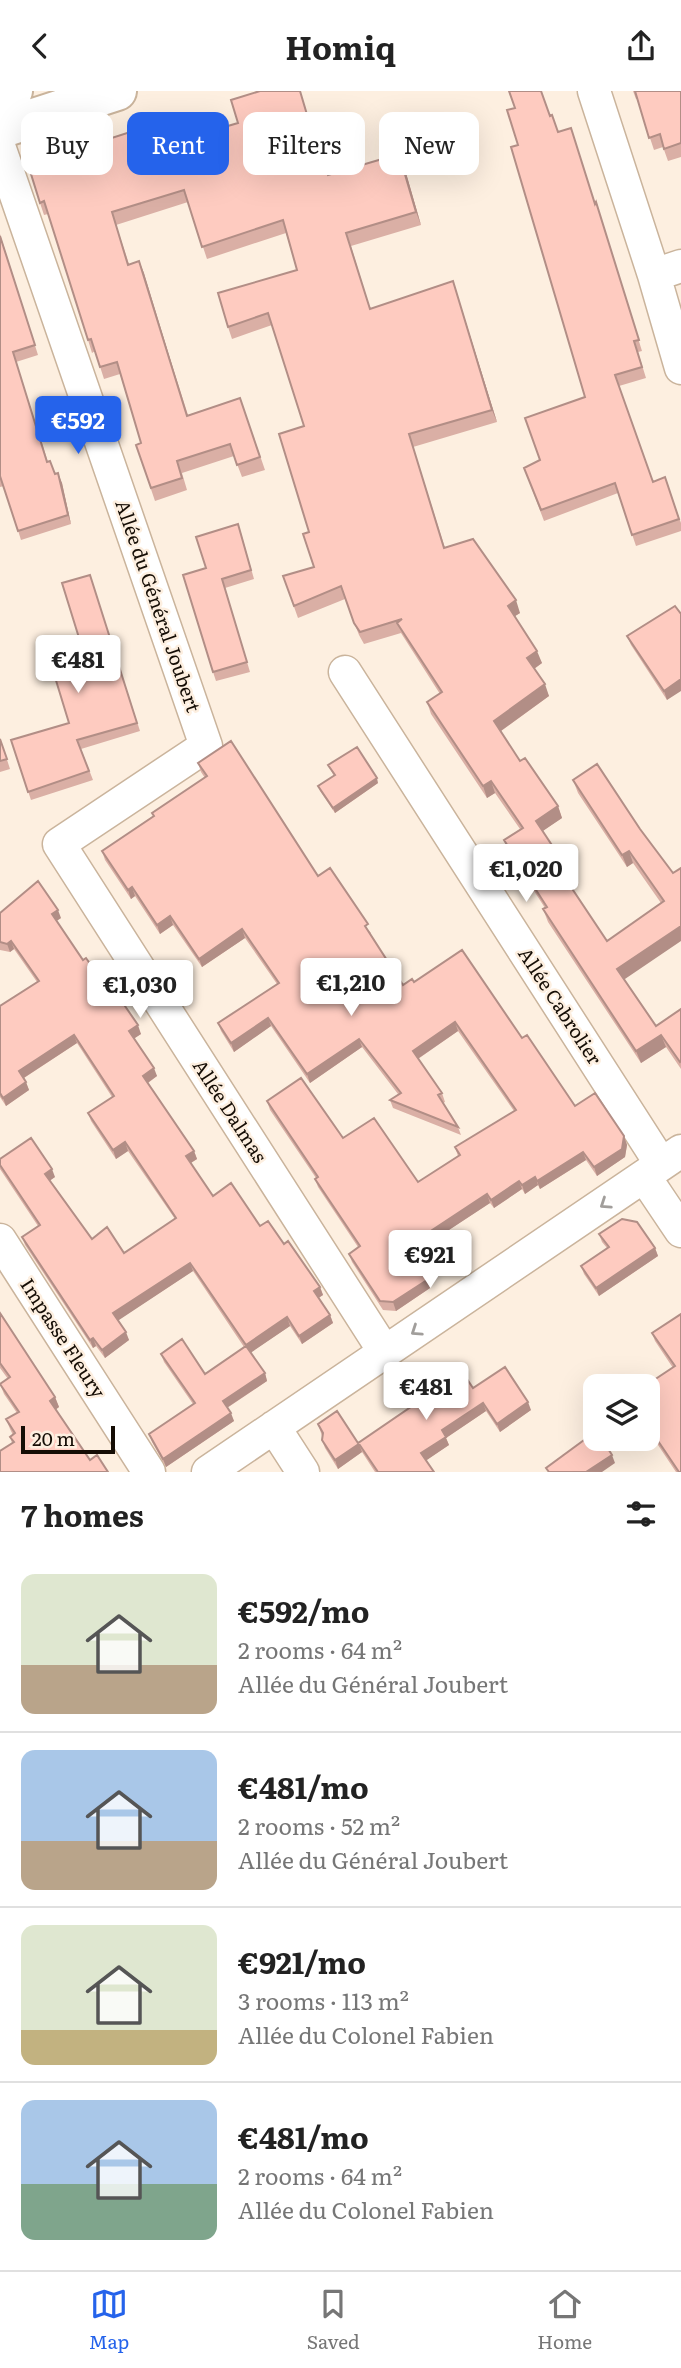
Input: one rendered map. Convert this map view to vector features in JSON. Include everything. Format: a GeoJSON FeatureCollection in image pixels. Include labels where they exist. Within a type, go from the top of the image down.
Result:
{"type":"FeatureCollection","features":[{"type":"Feature","properties":{"kind":"main road"},"geometry":{"type":"LineString","coordinates":[[0,95],[13,91]]}},
{"type":"Feature","properties":{"kind":"main road"},"geometry":{"type":"LineString","coordinates":[[0,129],[117,91]]}},
{"type":"Feature","properties":{"kind":"street"},"geometry":{"type":"LineString","coordinates":[[594,91],[667,270],[681,368]]}},
{"type":"Feature","properties":{"kind":"street","name":"Allée du Général Joubert"},"geometry":{"type":"LineString","coordinates":[[0,149],[206,746]]}},
{"type":"Feature","properties":{"kind":"street","name":"Allée Cabrolier"},"geometry":{"type":"LineString","coordinates":[[345,671],[662,1164],[681,1231]]}},
{"type":"Feature","properties":{"kind":"street","name":"Allée Dalmas"},"geometry":{"type":"LineString","coordinates":[[206,746],[59,844],[384,1351]]}},
{"type":"Feature","properties":{"kind":"street"},"geometry":{"type":"LineString","coordinates":[[208,1472],[662,1164]]}},
{"type":"Feature","properties":{"kind":"street","name":"Impasse Fleury"},"geometry":{"type":"LineString","coordinates":[[0,1240],[149,1472]]}},
{"type":"Feature","properties":{"kind":"street"},"geometry":{"type":"LineString","coordinates":[[274,1427],[303,1472]]}},
{"type":"Feature","properties":{"kind":"building"},"geometry":{"type":"Polygon","coordinates":[[[260,91],[300,91],[306,112],[243,112],[243,175],[365,175],[365,164],[379,160],[379,175],[405,175],[416,212],[346,233],[370,309],[453,281],[492,410],[409,434],[444,548],[473,539],[516,600],[508,606],[537,651],[527,658],[545,684],[494,721],[520,761],[525,758],[558,806],[536,821],[567,868],[561,872],[607,941],[664,901],[629,851],[622,855],[573,780],[597,764],[673,873],[681,868],[681,926],[617,969],[656,1026],[681,1009],[680,1062],[661,1035],[636,1051],[543,909],[547,907],[504,840],[523,828],[491,781],[483,786],[427,702],[442,692],[397,623],[402,619],[360,632],[354,623],[341,586],[294,606],[283,576],[314,567],[303,534],[309,532],[279,434],[304,426],[268,313],[228,327],[218,293],[297,270],[283,220],[202,247],[184,190],[112,212],[128,265],[139,261],[187,416],[240,398],[260,457],[237,465],[230,444],[177,461],[182,478],[151,488],[136,445],[141,443],[117,362],[100,367],[91,339],[88,340],[44,201],[40,203],[31,175],[113,175],[113,138],[127,133],[127,175],[229,175],[229,126],[238,123],[231,100],[260,91]]]}},
{"type":"Feature","properties":{"kind":"building"},"geometry":{"type":"Polygon","coordinates":[[[509,91],[541,91],[558,132],[571,128],[639,340],[634,341],[642,367],[615,375],[653,482],[665,477],[679,519],[632,535],[615,483],[541,510],[524,468],[540,460],[525,418],[585,397],[511,147],[518,145],[507,110],[515,108],[509,91]]]}},
{"type":"Feature","properties":{"kind":"building"},"geometry":{"type":"Polygon","coordinates":[[[635,91],[681,91],[681,143],[664,149],[660,134],[649,138],[635,91]]]}},
{"type":"Feature","properties":{"kind":"building"},"geometry":{"type":"Polygon","coordinates":[[[0,236],[35,345],[13,352],[47,462],[50,461],[55,474],[58,473],[68,515],[18,531],[0,476],[0,236]]]}},
{"type":"Feature","properties":{"kind":"building"},"geometry":{"type":"Polygon","coordinates":[[[238,524],[251,570],[222,579],[247,662],[213,672],[183,575],[206,568],[196,537],[238,524]]]}},
{"type":"Feature","properties":{"kind":"building"},"geometry":{"type":"Polygon","coordinates":[[[90,575],[137,723],[77,740],[89,771],[28,792],[11,740],[69,723],[47,651],[80,641],[62,583],[90,575]]]}},
{"type":"Feature","properties":{"kind":"building"},"geometry":{"type":"Polygon","coordinates":[[[675,606],[681,614],[681,679],[664,691],[627,636],[675,606]]]}},
{"type":"Feature","properties":{"kind":"building"},"geometry":{"type":"Polygon","coordinates":[[[0,739],[7,759],[0,761],[0,739]]]}},
{"type":"Feature","properties":{"kind":"building"},"geometry":{"type":"Polygon","coordinates":[[[231,741],[318,876],[330,868],[368,924],[365,926],[403,985],[412,979],[414,982],[462,950],[522,1038],[527,1035],[575,1106],[595,1093],[624,1136],[622,1149],[594,1167],[583,1152],[537,1181],[535,1177],[522,1185],[519,1181],[491,1200],[487,1194],[405,1248],[427,1280],[393,1302],[380,1301],[349,1254],[360,1246],[267,1101],[301,1078],[343,1138],[374,1118],[418,1182],[460,1155],[455,1147],[516,1110],[455,1022],[413,1051],[442,1093],[438,1095],[458,1127],[390,1100],[401,1093],[359,1039],[307,1074],[268,1018],[231,1043],[218,1023],[279,983],[242,929],[199,959],[170,916],[157,925],[132,887],[128,890],[102,851],[207,776],[198,763],[231,741]]]}},
{"type":"Feature","properties":{"kind":"building"},"geometry":{"type":"Polygon","coordinates":[[[357,747],[377,778],[333,808],[318,786],[335,775],[328,765],[357,747]]]}},
{"type":"Feature","properties":{"kind":"building"},"geometry":{"type":"Polygon","coordinates":[[[38,881],[58,910],[52,914],[83,960],[86,958],[113,996],[116,993],[138,1025],[129,1031],[154,1068],[143,1076],[194,1151],[186,1156],[213,1196],[231,1183],[260,1226],[268,1221],[284,1244],[288,1241],[320,1287],[314,1291],[330,1315],[299,1336],[287,1317],[246,1345],[190,1263],[113,1313],[126,1332],[102,1350],[93,1338],[90,1340],[22,1237],[40,1225],[0,1165],[0,1159],[31,1138],[52,1169],[45,1174],[92,1239],[107,1227],[124,1253],[176,1218],[125,1142],[113,1150],[88,1113],[114,1096],[74,1035],[19,1071],[26,1082],[3,1098],[0,1093],[0,1006],[39,981],[11,941],[7,944],[0,942],[0,913],[38,881]]]}},
{"type":"Feature","properties":{"kind":"building"},"geometry":{"type":"Polygon","coordinates":[[[622,1219],[637,1222],[655,1248],[596,1288],[581,1266],[609,1247],[599,1234],[622,1219]]]}},
{"type":"Feature","properties":{"kind":"building"},"geometry":{"type":"Polygon","coordinates":[[[0,1313],[55,1397],[50,1401],[90,1460],[97,1455],[108,1472],[0,1472],[0,1451],[14,1442],[10,1437],[15,1433],[6,1419],[19,1412],[0,1384],[10,1377],[0,1363],[0,1313]]]}},
{"type":"Feature","properties":{"kind":"building"},"geometry":{"type":"Polygon","coordinates":[[[681,1314],[681,1472],[660,1444],[660,1376],[675,1366],[652,1333],[681,1314]]]}},
{"type":"Feature","properties":{"kind":"building"},"geometry":{"type":"Polygon","coordinates":[[[182,1339],[205,1374],[246,1346],[265,1373],[223,1401],[231,1413],[163,1459],[149,1434],[195,1403],[161,1354],[182,1339]]]}},
{"type":"Feature","properties":{"kind":"building"},"geometry":{"type":"Polygon","coordinates":[[[459,1367],[473,1388],[505,1367],[528,1402],[497,1424],[483,1403],[442,1430],[446,1437],[421,1453],[434,1472],[378,1472],[359,1444],[335,1460],[322,1440],[323,1433],[318,1424],[337,1411],[358,1443],[437,1389],[433,1384],[459,1367]]]}},
{"type":"Feature","properties":{"kind":"building"},"geometry":{"type":"Polygon","coordinates":[[[583,1441],[583,1451],[610,1451],[612,1455],[586,1472],[549,1472],[546,1468],[583,1441]]]}}]}
